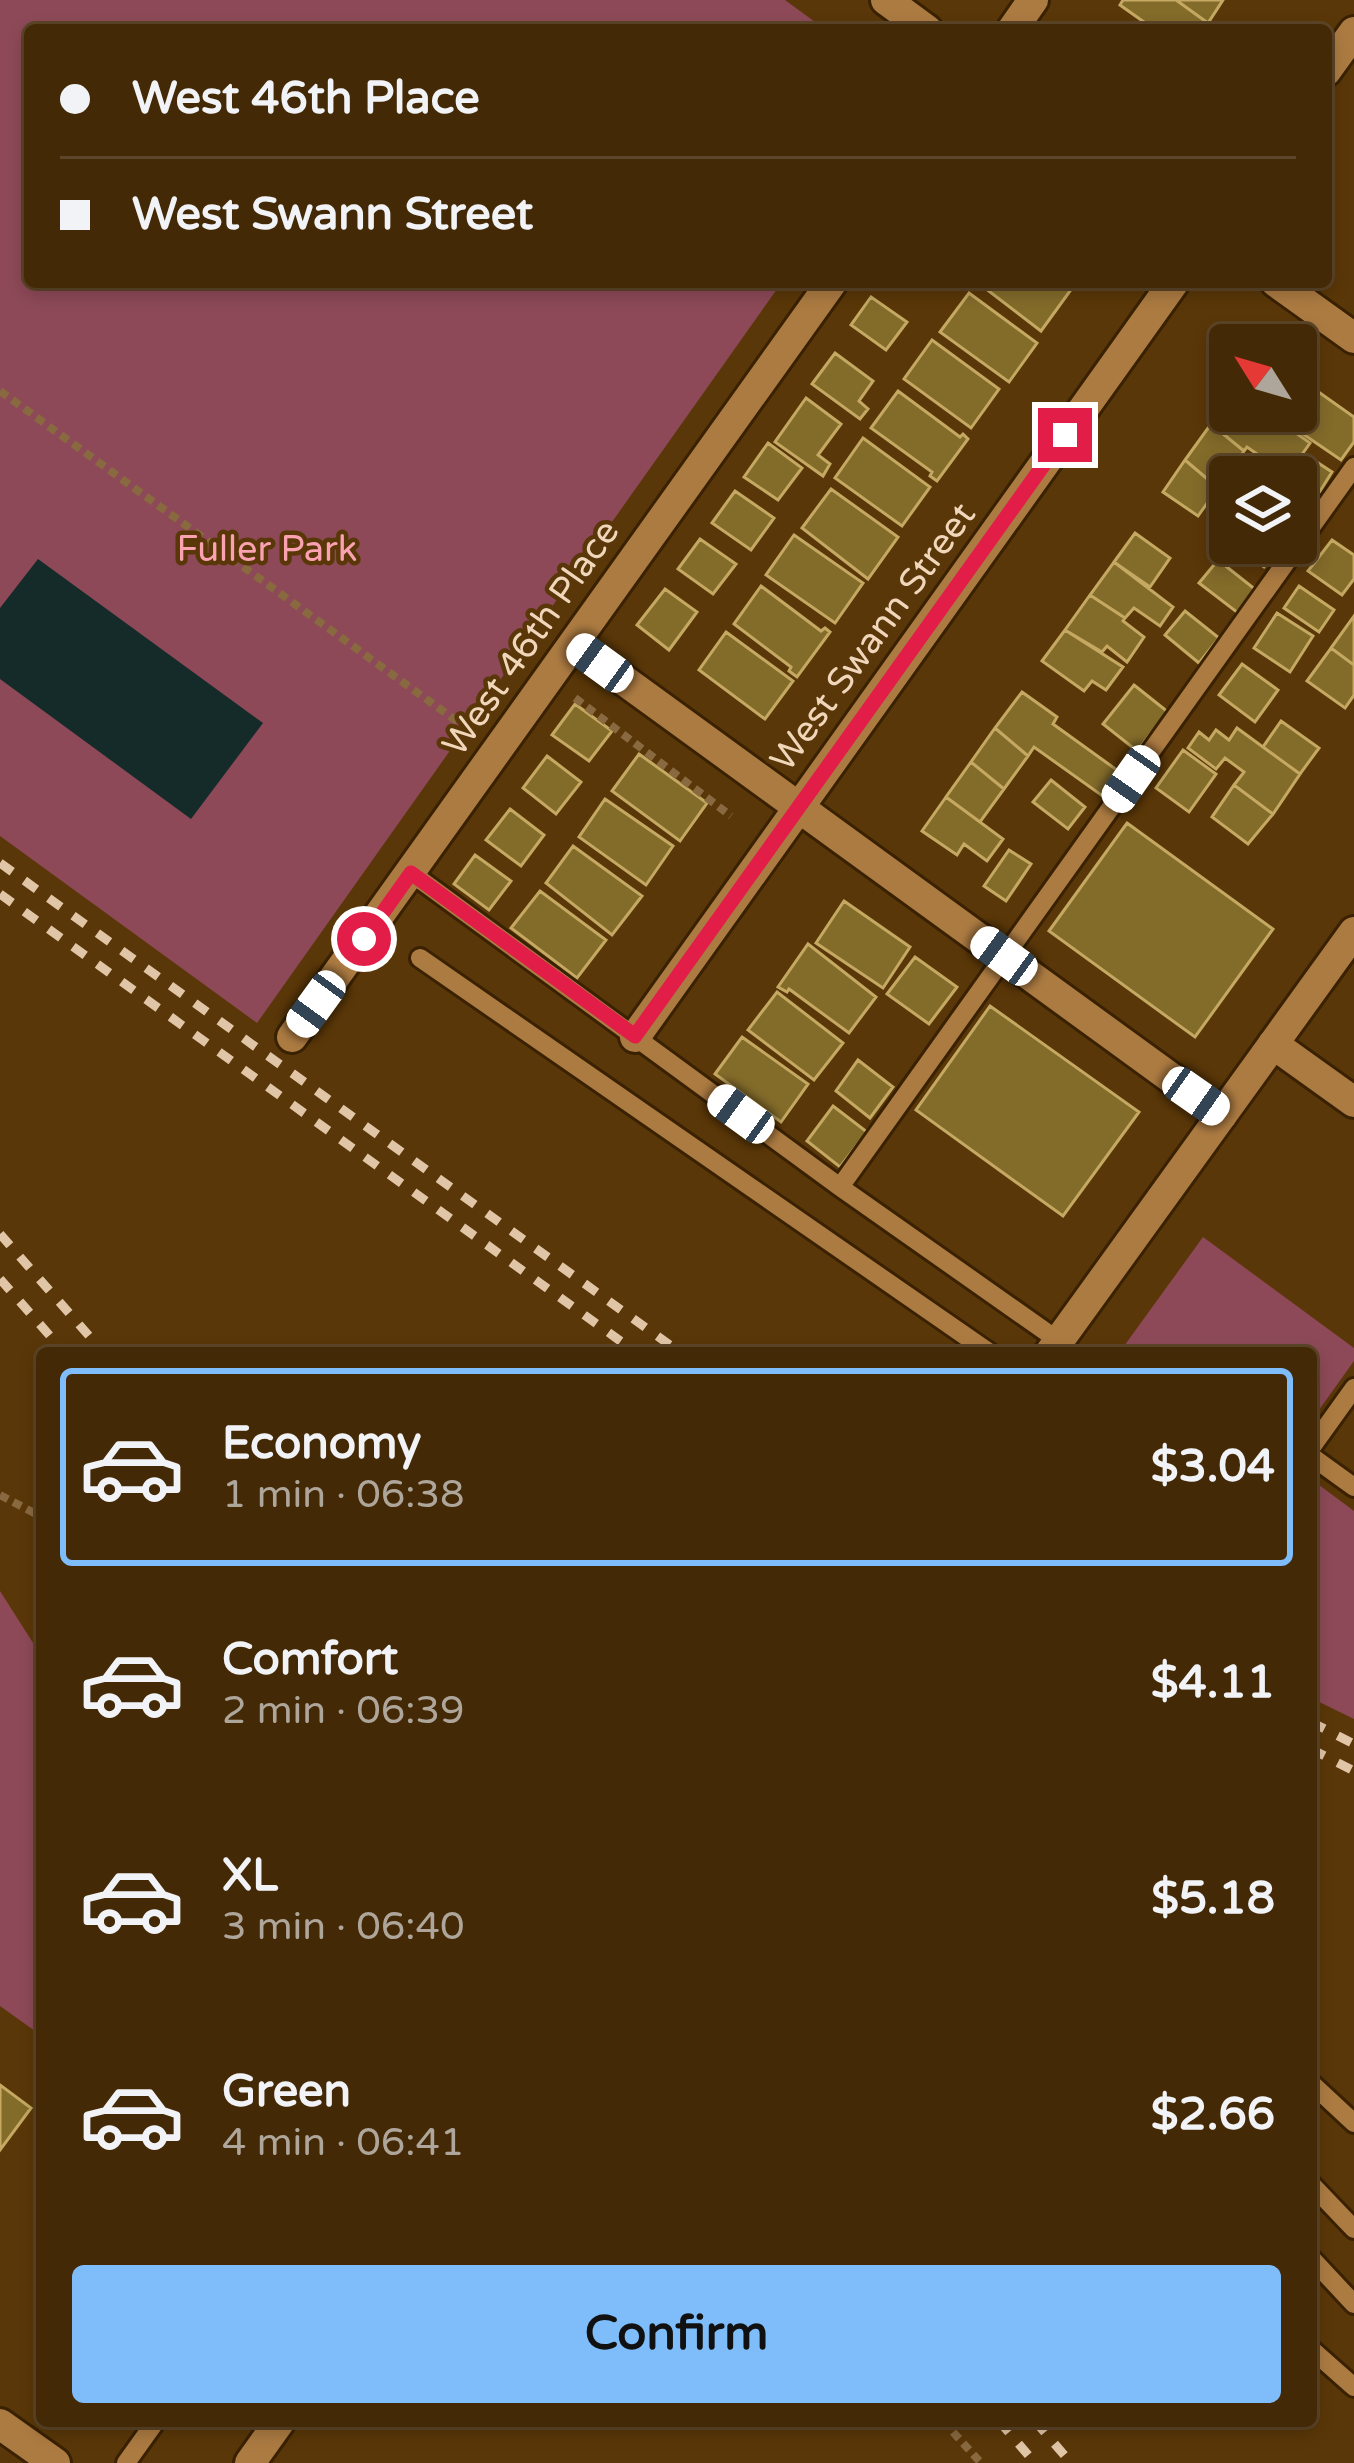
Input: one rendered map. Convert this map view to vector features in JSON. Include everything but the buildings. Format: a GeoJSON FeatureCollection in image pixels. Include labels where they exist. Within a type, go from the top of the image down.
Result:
{"type":"FeatureCollection","features":[{"type":"Feature","properties":{"kind":"street"},"geometry":{"type":"LineString","coordinates":[[886,0],[919,24]]}},
{"type":"Feature","properties":{"kind":"street"},"geometry":{"type":"LineString","coordinates":[[1332,63],[1354,32]]}},
{"type":"Feature","properties":{"kind":"street","name":"West 46th Place"},"geometry":{"type":"LineString","coordinates":[[292,1037],[828,288]]}},
{"type":"Feature","properties":{"kind":"street","name":"West Swann Street"},"geometry":{"type":"LineString","coordinates":[[635,1036],[1170,288]]}},
{"type":"Feature","properties":{"kind":"street"},"geometry":{"type":"LineString","coordinates":[[1284,288],[1354,338]]}},
{"type":"Feature","properties":{"kind":"street"},"geometry":{"type":"LineString","coordinates":[[574,644],[1222,1114]]}},
{"type":"Feature","properties":{"kind":"street"},"geometry":{"type":"LineString","coordinates":[[1054,1347],[1354,932]]}},
{"type":"Feature","properties":{"kind":"street"},"geometry":{"type":"LineString","coordinates":[[1273,1044],[1354,1102]]}},
{"type":"Feature","properties":{"kind":"street"},"geometry":{"type":"LineString","coordinates":[[0,2424],[55,2463]]}},
{"type":"Feature","properties":{"kind":"street"},"geometry":{"type":"LineString","coordinates":[[250,2463],[276,2427]]}},
{"type":"Feature","properties":{"kind":"lane"},"geometry":{"type":"LineString","coordinates":[[840,1187],[1354,466]]}},
{"type":"Feature","properties":{"kind":"lane"},"geometry":{"type":"LineString","coordinates":[[411,873],[1054,1347]]}},
{"type":"Feature","properties":{"kind":"lane"},"geometry":{"type":"LineString","coordinates":[[420,958],[981,1347]]}},
{"type":"Feature","properties":{"kind":"lane"},"geometry":{"type":"LineString","coordinates":[[1317,1443],[1354,1388]]}},
{"type":"Feature","properties":{"kind":"lane"},"geometry":{"type":"LineString","coordinates":[[1317,1457],[1354,1487]]}},
{"type":"Feature","properties":{"kind":"lane"},"geometry":{"type":"LineString","coordinates":[[1317,2089],[1354,2123]]}},
{"type":"Feature","properties":{"kind":"lane"},"geometry":{"type":"LineString","coordinates":[[1317,2190],[1354,2229]]}},
{"type":"Feature","properties":{"kind":"lane"},"geometry":{"type":"LineString","coordinates":[[1317,2265],[1354,2305]]}},
{"type":"Feature","properties":{"kind":"lane"},"geometry":{"type":"LineString","coordinates":[[1317,2354],[1354,2387]]}},
{"type":"Feature","properties":{"kind":"lane"},"geometry":{"type":"LineString","coordinates":[[126,2463],[152,2427]]}},
{"type":"Feature","properties":{"kind":"path"},"geometry":{"type":"LineString","coordinates":[[0,391],[476,734]]}},
{"type":"Feature","properties":{"kind":"path"},"geometry":{"type":"LineString","coordinates":[[574,697],[730,816]]}},
{"type":"Feature","properties":{"kind":"path"},"geometry":{"type":"LineString","coordinates":[[0,1495],[36,1514]]}},
{"type":"Feature","properties":{"kind":"path"},"geometry":{"type":"LineString","coordinates":[[948,2427],[981,2463]]}},
{"type":"Feature","properties":{"kind":"green space","name":"Fuller Park"},"geometry":{"type":"Polygon","coordinates":[[[0,0],[785,0],[818,24],[24,24],[24,288],[778,288],[257,1023],[0,836],[0,0]]]}},
{"type":"Feature","properties":{"kind":"green space"},"geometry":{"type":"Polygon","coordinates":[[[1203,1237],[1354,1348],[1354,1361],[1317,1413],[1317,1347],[1123,1347],[1203,1237]]]}},
{"type":"Feature","properties":{"kind":"green space"},"geometry":{"type":"Polygon","coordinates":[[[1317,1483],[1354,1511],[1354,1719],[1317,1701],[1317,1483]]]}},
{"type":"Feature","properties":{"kind":"green space"},"geometry":{"type":"Polygon","coordinates":[[[0,1591],[36,1648],[36,2032],[0,2006],[0,1591]]]}},
{"type":"Feature","properties":{"kind":"water"},"geometry":{"type":"Polygon","coordinates":[[[38,559],[263,723],[191,819],[0,679],[0,608],[38,559]]]}},
{"type":"Feature","properties":{"kind":"railway"},"geometry":{"type":"LineString","coordinates":[[0,863],[673,1347]]}},
{"type":"Feature","properties":{"kind":"railway"},"geometry":{"type":"LineString","coordinates":[[0,894],[629,1347]]}},
{"type":"Feature","properties":{"kind":"railway"},"geometry":{"type":"LineString","coordinates":[[0,1234],[99,1347]]}},
{"type":"Feature","properties":{"kind":"railway"},"geometry":{"type":"LineString","coordinates":[[0,1279],[60,1347]]}},
{"type":"Feature","properties":{"kind":"railway"},"geometry":{"type":"LineString","coordinates":[[1317,1725],[1354,1744]]}},
{"type":"Feature","properties":{"kind":"railway"},"geometry":{"type":"LineString","coordinates":[[1317,1752],[1354,1771]]}},
{"type":"Feature","properties":{"kind":"railway"},"geometry":{"type":"LineString","coordinates":[[1004,2427],[1035,2463]]}},
{"type":"Feature","properties":{"kind":"railway"},"geometry":{"type":"LineString","coordinates":[[1040,2427],[1071,2463]]}},
{"type":"Feature","properties":{"kind":"route"},"geometry":{"type":"LineString","coordinates":[[364,939],[411,873],[635,1036],[1065,435]]}}]}
